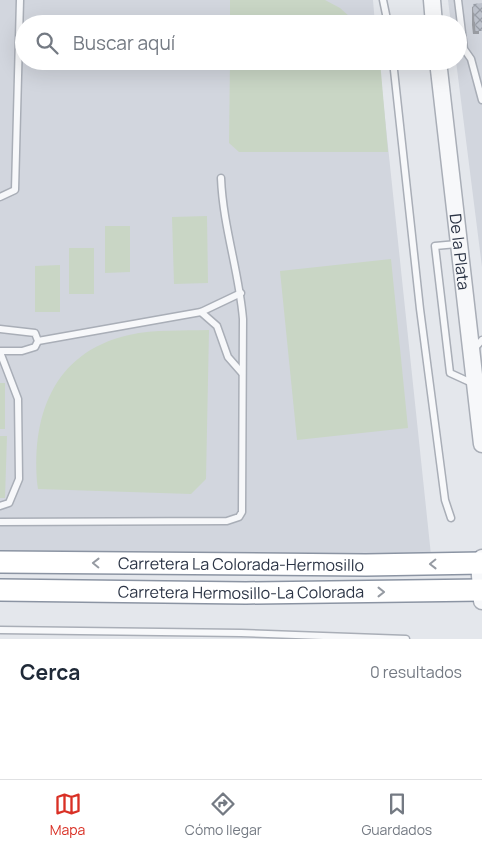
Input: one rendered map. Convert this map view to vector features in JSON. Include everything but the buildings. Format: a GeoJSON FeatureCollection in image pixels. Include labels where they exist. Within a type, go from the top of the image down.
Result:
{"type":"FeatureCollection","features":[{"type":"Feature","properties":{"kind":"highway","name":"Carretera La Colorada-Hermosillo"},"geometry":{"type":"LineString","coordinates":[[0,562],[366,565],[481,561]]}},
{"type":"Feature","properties":{"kind":"highway","name":"Carretera Hermosillo-La Colorada"},"geometry":{"type":"LineString","coordinates":[[0,590],[482,593]]}},
{"type":"Feature","properties":{"kind":"street"},"geometry":{"type":"LineString","coordinates":[[432,0],[433,15]]}},
{"type":"Feature","properties":{"kind":"street","name":"De la Plata"},"geometry":{"type":"LineString","coordinates":[[439,70],[460,243],[477,346],[476,384],[482,444]]}},
{"type":"Feature","properties":{"kind":"street"},"geometry":{"type":"LineString","coordinates":[[481,561],[482,593]]}},
{"type":"Feature","properties":{"kind":"lane"},"geometry":{"type":"LineString","coordinates":[[20,0],[20,15]]}},
{"type":"Feature","properties":{"kind":"lane"},"geometry":{"type":"LineString","coordinates":[[383,0],[386,15]]}},
{"type":"Feature","properties":{"kind":"lane"},"geometry":{"type":"LineString","coordinates":[[458,0],[460,15]]}},
{"type":"Feature","properties":{"kind":"lane"},"geometry":{"type":"LineString","coordinates":[[467,53],[471,59],[482,100]]}},
{"type":"Feature","properties":{"kind":"lane"},"geometry":{"type":"LineString","coordinates":[[0,197],[15,190],[18,70]]}},
{"type":"Feature","properties":{"kind":"lane"},"geometry":{"type":"LineString","coordinates":[[394,70],[420,309],[445,500],[452,518]]}},
{"type":"Feature","properties":{"kind":"lane"},"geometry":{"type":"LineString","coordinates":[[0,522],[227,520],[239,517],[242,512],[241,293],[227,234],[221,178]]}},
{"type":"Feature","properties":{"kind":"lane"},"geometry":{"type":"LineString","coordinates":[[460,243],[435,246],[436,256],[450,373],[476,384]]}},
{"type":"Feature","properties":{"kind":"lane"},"geometry":{"type":"LineString","coordinates":[[38,341],[201,312],[241,293]]}},
{"type":"Feature","properties":{"kind":"lane"},"geometry":{"type":"LineString","coordinates":[[201,312],[217,326],[228,357],[242,373]]}},
{"type":"Feature","properties":{"kind":"lane"},"geometry":{"type":"LineString","coordinates":[[0,329],[35,333],[38,341],[35,347],[22,351],[0,351],[18,399],[19,479],[9,503],[0,506]]}},
{"type":"Feature","properties":{"kind":"lane"},"geometry":{"type":"LineString","coordinates":[[0,630],[260,634],[406,639]]}},
{"type":"Feature","properties":{"kind":"shaded area"},"geometry":{"type":"Polygon","coordinates":[[[0,0],[373,0],[374,15],[15,15],[15,70],[380,70],[431,555],[0,554],[0,0]]]}},
{"type":"Feature","properties":{"kind":"shaded area"},"geometry":{"type":"Polygon","coordinates":[[[448,0],[482,0],[482,267],[457,70],[467,70],[467,15],[450,15],[448,0]]]}},
{"type":"Feature","properties":{"kind":"green space"},"geometry":{"type":"Polygon","coordinates":[[[230,0],[325,0],[340,8],[348,15],[230,15],[230,0]]]}},
{"type":"Feature","properties":{"kind":"green space"},"geometry":{"type":"Polygon","coordinates":[[[230,70],[381,70],[388,152],[239,152],[229,143],[230,70]]]}},
{"type":"Feature","properties":{"kind":"green space"},"geometry":{"type":"Polygon","coordinates":[[[207,216],[208,283],[174,284],[172,217],[207,216]]]}},
{"type":"Feature","properties":{"kind":"green space"},"geometry":{"type":"Polygon","coordinates":[[[105,226],[130,226],[130,272],[105,273],[105,226]]]}},
{"type":"Feature","properties":{"kind":"green space"},"geometry":{"type":"Polygon","coordinates":[[[69,248],[94,248],[94,294],[69,294],[69,248]]]}},
{"type":"Feature","properties":{"kind":"green space"},"geometry":{"type":"Polygon","coordinates":[[[391,259],[408,428],[297,440],[280,271],[391,259]]]}},
{"type":"Feature","properties":{"kind":"green space"},"geometry":{"type":"Polygon","coordinates":[[[60,265],[60,312],[35,312],[35,266],[60,265]]]}},
{"type":"Feature","properties":{"kind":"green space"},"geometry":{"type":"Polygon","coordinates":[[[209,330],[206,479],[191,494],[38,489],[36,463],[38,438],[43,414],[52,392],[64,373],[81,356],[103,344],[129,335],[159,331],[209,330]]]}},
{"type":"Feature","properties":{"kind":"green space"},"geometry":{"type":"Polygon","coordinates":[[[0,383],[5,383],[5,429],[0,429],[0,383]]]}},
{"type":"Feature","properties":{"kind":"green space"},"geometry":{"type":"Polygon","coordinates":[[[0,436],[7,436],[5,498],[0,498],[0,436]]]}}]}
